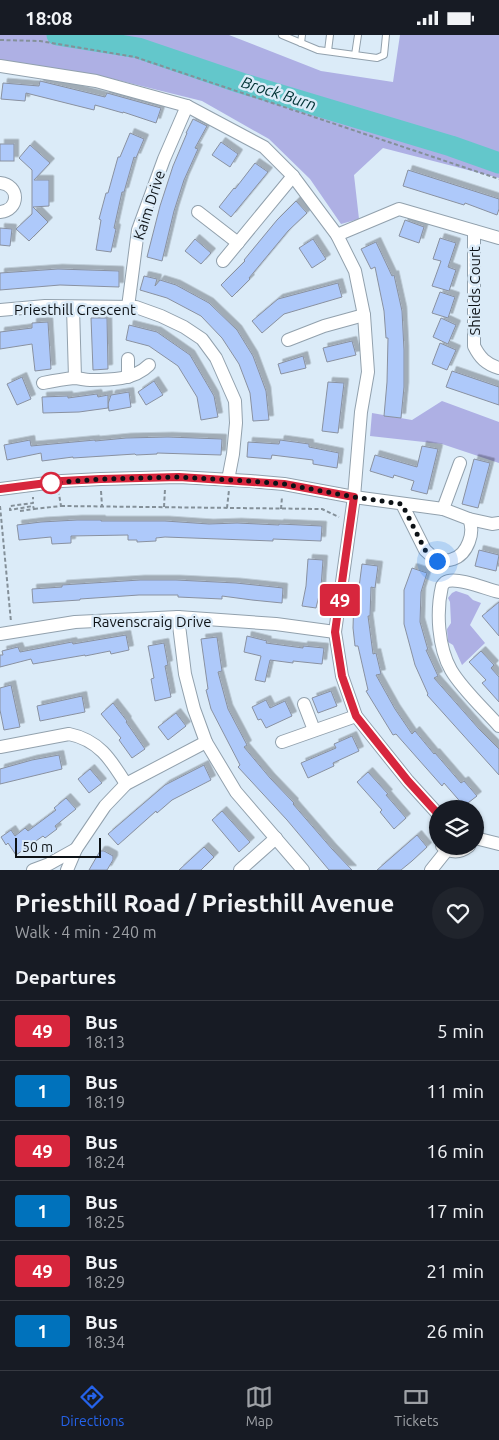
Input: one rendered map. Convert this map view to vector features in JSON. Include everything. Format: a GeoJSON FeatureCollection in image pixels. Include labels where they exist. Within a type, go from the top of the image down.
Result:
{"type":"FeatureCollection","features":[{"type":"Feature","properties":{"kind":"street"},"geometry":{"type":"LineString","coordinates":[[0,66],[96,81],[187,106],[264,147],[293,176],[337,235],[355,271],[364,315],[368,372],[361,412],[354,497],[335,632],[342,676],[356,716],[429,804]]}},
{"type":"Feature","properties":{"kind":"street","name":"Kaim Drive"},"geometry":{"type":"LineString","coordinates":[[128,307],[138,230],[164,159],[187,106]]}},
{"type":"Feature","properties":{"kind":"street"},"geometry":{"type":"LineString","coordinates":[[223,261],[293,176]]}},
{"type":"Feature","properties":{"kind":"street"},"geometry":{"type":"LineString","coordinates":[[0,183],[12,188],[15,197],[12,206],[8,210],[0,212]]}},
{"type":"Feature","properties":{"kind":"street","name":"Shields Court"},"geometry":{"type":"LineString","coordinates":[[337,235],[399,209],[499,238]]}},
{"type":"Feature","properties":{"kind":"street"},"geometry":{"type":"LineString","coordinates":[[198,212],[238,243]]}},
{"type":"Feature","properties":{"kind":"street","name":"Shields Court"},"geometry":{"type":"LineString","coordinates":[[474,231],[474,346],[481,358],[494,367],[499,368]]}},
{"type":"Feature","properties":{"kind":"street","name":"Priesthill Crescent"},"geometry":{"type":"LineString","coordinates":[[0,310],[45,306],[136,307],[184,327],[202,339],[216,358],[235,401],[236,423],[229,480]]}},
{"type":"Feature","properties":{"kind":"street"},"geometry":{"type":"LineString","coordinates":[[73,307],[75,378]]}},
{"type":"Feature","properties":{"kind":"street"},"geometry":{"type":"LineString","coordinates":[[288,340],[324,326],[364,315]]}},
{"type":"Feature","properties":{"kind":"street"},"geometry":{"type":"LineString","coordinates":[[128,359],[128,377]]}},
{"type":"Feature","properties":{"kind":"street"},"geometry":{"type":"LineString","coordinates":[[43,383],[75,378],[89,380],[128,377],[143,371],[149,365]]}},
{"type":"Feature","properties":{"kind":"street"},"geometry":{"type":"LineString","coordinates":[[443,509],[460,463]]}},
{"type":"Feature","properties":{"kind":"street"},"geometry":{"type":"LineString","coordinates":[[0,489],[100,479],[166,477],[229,480],[284,484],[354,497],[443,509],[469,519],[492,524],[499,523]]}},
{"type":"Feature","properties":{"kind":"street"},"geometry":{"type":"LineString","coordinates":[[402,504],[425,550],[437,561],[455,559],[464,550],[470,541],[471,524],[469,519]]}},
{"type":"Feature","properties":{"kind":"street"},"geometry":{"type":"LineString","coordinates":[[499,593],[462,582],[448,581],[442,586],[439,618],[441,641],[450,669],[499,726]]}},
{"type":"Feature","properties":{"kind":"street"},"geometry":{"type":"LineString","coordinates":[[178,617],[185,674],[194,709],[206,742],[236,792],[303,870]]}},
{"type":"Feature","properties":{"kind":"street","name":"Ravenscraig Drive"},"geometry":{"type":"LineString","coordinates":[[6,633],[75,622],[178,617],[276,624],[335,632]]}},
{"type":"Feature","properties":{"kind":"street"},"geometry":{"type":"LineString","coordinates":[[304,703],[314,730]]}},
{"type":"Feature","properties":{"kind":"street"},"geometry":{"type":"LineString","coordinates":[[282,742],[356,716]]}},
{"type":"Feature","properties":{"kind":"street"},"geometry":{"type":"LineString","coordinates":[[0,747],[69,734],[78,735],[101,749],[110,759],[126,784]]}},
{"type":"Feature","properties":{"kind":"street"},"geometry":{"type":"LineString","coordinates":[[67,870],[76,849],[105,806],[126,784],[206,742]]}},
{"type":"Feature","properties":{"kind":"street"},"geometry":{"type":"LineString","coordinates":[[240,870],[276,838]]}},
{"type":"Feature","properties":{"kind":"street"},"geometry":{"type":"LineString","coordinates":[[484,840],[499,844]]}},
{"type":"Feature","properties":{"kind":"street"},"geometry":{"type":"LineString","coordinates":[[33,870],[76,849]]}},
{"type":"Feature","properties":{"kind":"street"},"geometry":{"type":"LineString","coordinates":[[431,870],[440,855]]}},
{"type":"Feature","properties":{"kind":"lane"},"geometry":{"type":"LineString","coordinates":[[282,35],[318,50],[376,58],[384,55],[386,35]]}},
{"type":"Feature","properties":{"kind":"lane"},"geometry":{"type":"LineString","coordinates":[[301,43],[302,35]]}},
{"type":"Feature","properties":{"kind":"lane"},"geometry":{"type":"LineString","coordinates":[[328,51],[330,35]]}},
{"type":"Feature","properties":{"kind":"lane"},"geometry":{"type":"LineString","coordinates":[[356,55],[358,35]]}},
{"type":"Feature","properties":{"kind":"path"},"geometry":{"type":"LineString","coordinates":[[0,40],[40,41],[135,57],[499,179]]}},
{"type":"Feature","properties":{"kind":"path"},"geometry":{"type":"LineString","coordinates":[[164,507],[166,477]]}},
{"type":"Feature","properties":{"kind":"path"},"geometry":{"type":"LineString","coordinates":[[100,479],[102,507]]}},
{"type":"Feature","properties":{"kind":"path"},"geometry":{"type":"LineString","coordinates":[[227,508],[229,480]]}},
{"type":"Feature","properties":{"kind":"path"},"geometry":{"type":"LineString","coordinates":[[57,482],[61,506]]}},
{"type":"Feature","properties":{"kind":"path"},"geometry":{"type":"LineString","coordinates":[[32,485],[34,503],[10,506],[10,510],[33,506],[34,509]]}},
{"type":"Feature","properties":{"kind":"path"},"geometry":{"type":"LineString","coordinates":[[0,505],[6,633]]}},
{"type":"Feature","properties":{"kind":"path"},"geometry":{"type":"LineString","coordinates":[[20,511],[61,506],[322,509],[350,522]]}},
{"type":"Feature","properties":{"kind":"shaded area"},"geometry":{"type":"Polygon","coordinates":[[[0,35],[229,35],[321,71],[393,82],[400,35],[499,35],[499,178],[383,148],[354,175],[359,219],[341,224],[310,179],[269,139],[202,101],[101,76],[0,68],[0,35]]]}},
{"type":"Feature","properties":{"kind":"shaded area"},"geometry":{"type":"Polygon","coordinates":[[[442,401],[499,422],[499,463],[442,444],[370,436],[372,413],[412,420],[442,401]]]}},
{"type":"Feature","properties":{"kind":"shaded area"},"geometry":{"type":"Polygon","coordinates":[[[456,591],[468,595],[473,600],[481,603],[470,625],[485,643],[462,665],[453,645],[448,642],[447,629],[451,623],[450,602],[448,598],[456,591]]]}},
{"type":"Feature","properties":{"kind":"building"},"geometry":{"type":"Polygon","coordinates":[[[40,81],[105,97],[107,93],[161,108],[156,123],[95,105],[94,110],[26,93],[25,101],[1,99],[3,83],[39,86],[40,81]]]}},
{"type":"Feature","properties":{"kind":"building"},"geometry":{"type":"Polygon","coordinates":[[[193,119],[207,126],[195,148],[198,149],[184,180],[174,211],[162,261],[147,257],[160,206],[173,166],[193,119]]]}},
{"type":"Feature","properties":{"kind":"building"},"geometry":{"type":"Polygon","coordinates":[[[130,133],[144,139],[136,158],[134,157],[124,192],[122,192],[111,252],[96,250],[101,220],[99,219],[106,193],[108,193],[118,157],[120,157],[130,133]]]}},
{"type":"Feature","properties":{"kind":"building"},"geometry":{"type":"Polygon","coordinates":[[[221,142],[238,154],[230,167],[212,155],[221,142]]]}},
{"type":"Feature","properties":{"kind":"building"},"geometry":{"type":"Polygon","coordinates":[[[0,144],[14,144],[14,161],[0,161],[0,144]]]}},
{"type":"Feature","properties":{"kind":"building"},"geometry":{"type":"Polygon","coordinates":[[[30,145],[50,163],[34,180],[49,180],[49,206],[33,207],[48,222],[29,241],[16,229],[32,214],[32,170],[19,158],[30,145]]]}},
{"type":"Feature","properties":{"kind":"building"},"geometry":{"type":"Polygon","coordinates":[[[255,163],[268,172],[231,217],[219,207],[255,163]]]}},
{"type":"Feature","properties":{"kind":"building"},"geometry":{"type":"Polygon","coordinates":[[[408,170],[499,199],[497,215],[465,203],[464,205],[403,186],[408,170]]]}},
{"type":"Feature","properties":{"kind":"building"},"geometry":{"type":"Polygon","coordinates":[[[296,201],[307,213],[288,231],[250,279],[232,297],[221,285],[245,261],[277,220],[296,201]]]}},
{"type":"Feature","properties":{"kind":"building"},"geometry":{"type":"Polygon","coordinates":[[[405,220],[424,227],[419,243],[399,236],[405,220]]]}},
{"type":"Feature","properties":{"kind":"building"},"geometry":{"type":"Polygon","coordinates":[[[0,228],[12,229],[10,246],[0,245],[0,228]]]}},
{"type":"Feature","properties":{"kind":"building"},"geometry":{"type":"Polygon","coordinates":[[[440,238],[456,243],[448,267],[456,270],[449,291],[432,286],[441,261],[433,259],[440,238]]]}},
{"type":"Feature","properties":{"kind":"building"},"geometry":{"type":"Polygon","coordinates":[[[195,239],[211,253],[201,264],[185,251],[195,239]]]}},
{"type":"Feature","properties":{"kind":"building"},"geometry":{"type":"Polygon","coordinates":[[[313,239],[326,259],[312,268],[299,248],[313,239]]]}},
{"type":"Feature","properties":{"kind":"building"},"geometry":{"type":"Polygon","coordinates":[[[376,242],[392,276],[394,275],[402,311],[404,387],[401,418],[384,416],[388,338],[386,338],[384,311],[375,267],[371,269],[361,249],[376,242]]]}},
{"type":"Feature","properties":{"kind":"building"},"geometry":{"type":"Polygon","coordinates":[[[58,269],[119,271],[119,287],[60,285],[0,290],[0,273],[58,269]]]}},
{"type":"Feature","properties":{"kind":"building"},"geometry":{"type":"Polygon","coordinates":[[[144,276],[157,279],[155,286],[160,280],[176,285],[209,303],[237,330],[253,356],[266,391],[269,420],[253,421],[250,393],[239,364],[222,338],[201,316],[167,298],[140,290],[144,276]]]}},
{"type":"Feature","properties":{"kind":"building"},"geometry":{"type":"Polygon","coordinates":[[[338,283],[342,297],[284,314],[262,333],[252,321],[278,299],[338,283]]]}},
{"type":"Feature","properties":{"kind":"building"},"geometry":{"type":"Polygon","coordinates":[[[440,292],[455,297],[448,318],[432,313],[440,292]]]}},
{"type":"Feature","properties":{"kind":"building"},"geometry":{"type":"Polygon","coordinates":[[[91,318],[107,318],[108,369],[93,370],[91,318]]]}},
{"type":"Feature","properties":{"kind":"building"},"geometry":{"type":"Polygon","coordinates":[[[441,318],[456,325],[448,344],[433,337],[441,318]]]}},
{"type":"Feature","properties":{"kind":"building"},"geometry":{"type":"Polygon","coordinates":[[[48,322],[51,369],[35,371],[32,344],[0,349],[0,332],[32,328],[32,323],[48,322]]]}},
{"type":"Feature","properties":{"kind":"building"},"geometry":{"type":"Polygon","coordinates":[[[129,325],[157,332],[190,355],[214,396],[218,417],[201,420],[197,397],[178,366],[149,346],[126,340],[129,325]]]}},
{"type":"Feature","properties":{"kind":"building"},"geometry":{"type":"Polygon","coordinates":[[[352,341],[356,355],[327,362],[323,348],[352,341]]]}},
{"type":"Feature","properties":{"kind":"building"},"geometry":{"type":"Polygon","coordinates":[[[440,343],[456,350],[447,370],[432,364],[440,343]]]}},
{"type":"Feature","properties":{"kind":"building"},"geometry":{"type":"Polygon","coordinates":[[[303,356],[306,368],[281,374],[278,364],[303,356]]]}},
{"type":"Feature","properties":{"kind":"building"},"geometry":{"type":"Polygon","coordinates":[[[452,371],[499,387],[499,405],[446,387],[452,371]]]}},
{"type":"Feature","properties":{"kind":"building"},"geometry":{"type":"Polygon","coordinates":[[[22,377],[31,399],[17,405],[7,384],[22,377]]]}},
{"type":"Feature","properties":{"kind":"building"},"geometry":{"type":"Polygon","coordinates":[[[154,381],[163,395],[146,405],[138,392],[154,381]]]}},
{"type":"Feature","properties":{"kind":"building"},"geometry":{"type":"Polygon","coordinates":[[[328,382],[344,383],[338,433],[322,431],[328,382]]]}},
{"type":"Feature","properties":{"kind":"building"},"geometry":{"type":"Polygon","coordinates":[[[129,392],[131,407],[109,411],[108,404],[111,395],[129,392]]]}},
{"type":"Feature","properties":{"kind":"building"},"geometry":{"type":"Polygon","coordinates":[[[97,394],[98,397],[108,395],[108,408],[79,412],[43,413],[42,397],[68,396],[68,398],[97,394]]]}},
{"type":"Feature","properties":{"kind":"building"},"geometry":{"type":"Polygon","coordinates":[[[168,437],[222,439],[221,455],[157,453],[73,457],[42,461],[41,453],[7,460],[4,445],[30,440],[31,446],[95,440],[168,437]]]}},
{"type":"Feature","properties":{"kind":"building"},"geometry":{"type":"Polygon","coordinates":[[[280,440],[309,444],[309,447],[339,453],[337,468],[313,464],[313,460],[272,455],[271,459],[247,457],[248,442],[279,444],[280,440]]]}},
{"type":"Feature","properties":{"kind":"building"},"geometry":{"type":"Polygon","coordinates":[[[422,446],[438,449],[427,494],[411,490],[414,481],[394,475],[393,478],[370,471],[375,455],[417,467],[422,446]]]}},
{"type":"Feature","properties":{"kind":"building"},"geometry":{"type":"Polygon","coordinates":[[[474,459],[490,463],[478,508],[462,504],[474,459]]]}},
{"type":"Feature","properties":{"kind":"building"},"geometry":{"type":"Polygon","coordinates":[[[77,520],[322,526],[321,541],[165,537],[156,538],[156,541],[137,542],[137,540],[128,540],[128,535],[71,536],[71,543],[52,544],[51,537],[19,540],[17,525],[77,520]]]}},
{"type":"Feature","properties":{"kind":"building"},"geometry":{"type":"Polygon","coordinates":[[[479,550],[499,555],[496,571],[475,566],[479,550]]]}},
{"type":"Feature","properties":{"kind":"building"},"geometry":{"type":"Polygon","coordinates":[[[308,559],[323,560],[321,587],[316,608],[302,606],[308,559]]]}},
{"type":"Feature","properties":{"kind":"building"},"geometry":{"type":"Polygon","coordinates":[[[362,564],[378,566],[375,588],[371,587],[370,616],[368,616],[373,654],[376,653],[381,674],[376,675],[412,734],[415,731],[461,783],[464,781],[477,796],[472,800],[459,800],[444,783],[442,786],[396,734],[393,735],[366,691],[368,690],[358,646],[355,646],[353,628],[354,595],[358,595],[362,564]]]}},
{"type":"Feature","properties":{"kind":"building"},"geometry":{"type":"Polygon","coordinates":[[[412,568],[427,573],[421,592],[420,622],[428,650],[426,650],[438,676],[434,678],[499,749],[499,775],[427,695],[415,665],[404,624],[404,590],[412,568]]]}},
{"type":"Feature","properties":{"kind":"building"},"geometry":{"type":"Polygon","coordinates":[[[140,580],[236,583],[283,588],[282,603],[222,596],[222,599],[178,597],[178,595],[139,595],[33,603],[32,589],[140,580]]]}},
{"type":"Feature","properties":{"kind":"building"},"geometry":{"type":"Polygon","coordinates":[[[499,602],[499,636],[482,616],[499,602]]]}},
{"type":"Feature","properties":{"kind":"building"},"geometry":{"type":"Polygon","coordinates":[[[126,635],[129,650],[111,654],[110,651],[33,664],[31,659],[0,667],[2,651],[18,647],[20,652],[72,642],[73,644],[126,635]]]}},
{"type":"Feature","properties":{"kind":"building"},"geometry":{"type":"Polygon","coordinates":[[[247,636],[267,641],[266,643],[303,648],[303,646],[324,648],[322,664],[270,660],[265,682],[255,680],[261,656],[244,652],[247,636]]]}},
{"type":"Feature","properties":{"kind":"building"},"geometry":{"type":"Polygon","coordinates":[[[217,637],[222,671],[218,672],[228,709],[247,745],[244,747],[352,870],[329,870],[287,820],[238,767],[240,765],[211,709],[206,690],[208,689],[201,639],[217,637]]]}},
{"type":"Feature","properties":{"kind":"building"},"geometry":{"type":"Polygon","coordinates":[[[164,643],[168,665],[165,666],[171,697],[155,701],[151,679],[154,678],[148,646],[164,643]]]}},
{"type":"Feature","properties":{"kind":"building"},"geometry":{"type":"Polygon","coordinates":[[[481,651],[494,665],[491,668],[499,677],[499,702],[482,683],[486,680],[469,662],[481,651]]]}},
{"type":"Feature","properties":{"kind":"building"},"geometry":{"type":"Polygon","coordinates":[[[11,685],[20,727],[4,730],[0,710],[0,688],[11,685]]]}},
{"type":"Feature","properties":{"kind":"building"},"geometry":{"type":"Polygon","coordinates":[[[331,691],[337,706],[318,713],[312,698],[331,691]]]}},
{"type":"Feature","properties":{"kind":"building"},"geometry":{"type":"Polygon","coordinates":[[[82,696],[85,712],[40,721],[37,706],[82,696]]]}},
{"type":"Feature","properties":{"kind":"building"},"geometry":{"type":"Polygon","coordinates":[[[266,700],[270,708],[285,701],[292,716],[266,728],[261,719],[258,720],[252,707],[266,700]]]}},
{"type":"Feature","properties":{"kind":"building"},"geometry":{"type":"Polygon","coordinates":[[[113,703],[145,749],[132,758],[119,740],[121,738],[101,714],[113,703]]]}},
{"type":"Feature","properties":{"kind":"building"},"geometry":{"type":"Polygon","coordinates":[[[176,713],[186,726],[168,740],[158,727],[176,713]]]}},
{"type":"Feature","properties":{"kind":"building"},"geometry":{"type":"Polygon","coordinates":[[[352,736],[359,751],[333,763],[334,766],[308,778],[301,763],[336,748],[334,744],[352,736]]]}},
{"type":"Feature","properties":{"kind":"building"},"geometry":{"type":"Polygon","coordinates":[[[59,755],[62,769],[0,784],[0,769],[59,755]]]}},
{"type":"Feature","properties":{"kind":"building"},"geometry":{"type":"Polygon","coordinates":[[[204,765],[211,780],[172,800],[157,813],[156,811],[118,845],[108,834],[165,785],[204,765]]]}},
{"type":"Feature","properties":{"kind":"building"},"geometry":{"type":"Polygon","coordinates":[[[90,769],[102,783],[89,793],[78,779],[90,769]]]}},
{"type":"Feature","properties":{"kind":"building"},"geometry":{"type":"Polygon","coordinates":[[[368,772],[406,818],[394,829],[380,812],[382,810],[357,782],[368,772]]]}},
{"type":"Feature","properties":{"kind":"building"},"geometry":{"type":"Polygon","coordinates":[[[66,798],[76,809],[55,826],[57,829],[45,838],[43,836],[16,855],[8,843],[6,845],[1,837],[11,830],[15,836],[25,828],[28,831],[56,810],[54,808],[66,798]]]}},
{"type":"Feature","properties":{"kind":"building"},"geometry":{"type":"Polygon","coordinates":[[[222,811],[250,842],[239,852],[212,820],[222,811]]]}},
{"type":"Feature","properties":{"kind":"building"},"geometry":{"type":"Polygon","coordinates":[[[417,835],[427,847],[412,861],[401,870],[377,870],[417,835]]]}},
{"type":"Feature","properties":{"kind":"building"},"geometry":{"type":"Polygon","coordinates":[[[204,847],[214,857],[201,870],[179,870],[204,847]]]}},
{"type":"Feature","properties":{"kind":"building"},"geometry":{"type":"Polygon","coordinates":[[[100,851],[113,856],[113,860],[107,870],[89,870],[100,851]]]}},
{"type":"Feature","properties":{"kind":"waterway","name":"Brock Burn"},"geometry":{"type":"LineString","coordinates":[[57,35],[138,48],[241,83],[451,146],[499,163]]}},
{"type":"Feature","properties":{"kind":"bus line","name":"49"},"geometry":{"type":"LineString","coordinates":[[0,489],[62,481],[179,477],[284,484],[354,497],[335,632],[342,676],[356,716],[429,804]]}},
{"type":"Feature","properties":{"kind":"route"},"geometry":{"type":"LineString","coordinates":[[51,483],[101,479],[179,477],[250,481],[284,484],[402,504],[425,550],[437,561]]}}]}
